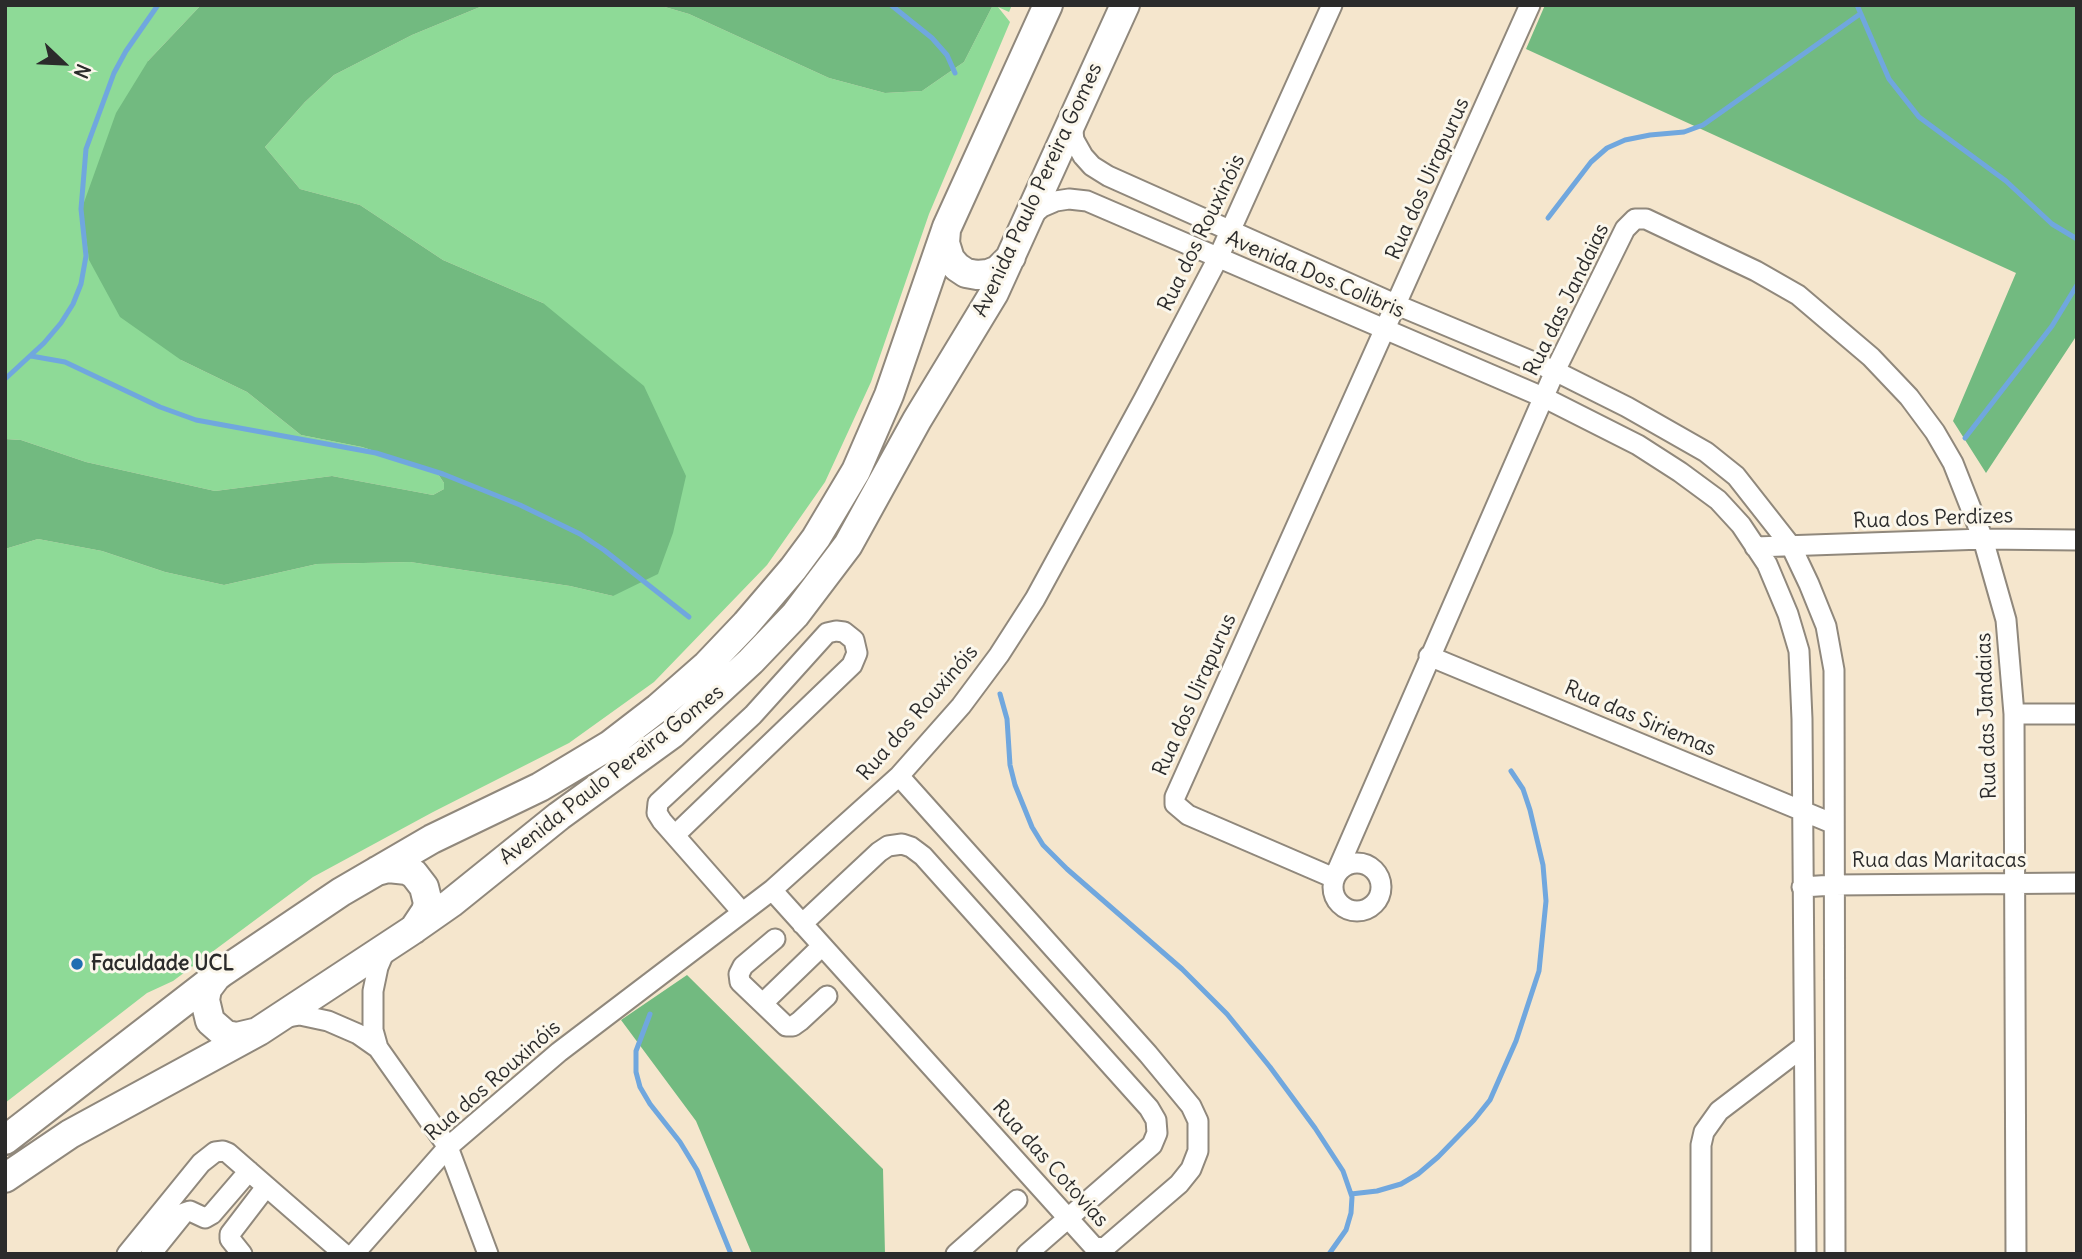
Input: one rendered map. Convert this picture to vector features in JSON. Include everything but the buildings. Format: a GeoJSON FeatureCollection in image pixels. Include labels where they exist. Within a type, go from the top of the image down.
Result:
{"type":"FeatureCollection","features":[{"type":"Feature","properties":{"kind":"main road","name":"Avenida Paulo Pereira Gomes"},"geometry":{"type":"LineString","coordinates":[[5,1140],[221,973],[341,892],[432,839],[540,788],[610,745],[707,666],[768,599],[816,538],[856,471],[889,395],[947,227],[1048,5]]}},
{"type":"Feature","properties":{"kind":"main road","name":"Avenida Paulo Pereira Gomes"},"geometry":{"type":"LineString","coordinates":[[5,1178],[70,1134],[270,1025],[411,932],[559,816],[681,726],[731,682],[795,615],[834,565],[861,524],[904,441],[994,293],[1125,5]]}},
{"type":"Feature","properties":{"kind":"main road"},"geometry":{"type":"LineString","coordinates":[[947,227],[945,243],[950,259],[966,273],[977,275],[993,272],[1002,267],[1012,255]]}},
{"type":"Feature","properties":{"kind":"main road"},"geometry":{"type":"LineString","coordinates":[[377,871],[388,868],[407,870],[414,874],[424,887],[427,895],[426,911],[423,919],[411,932]]}},
{"type":"Feature","properties":{"kind":"main road"},"geometry":{"type":"LineString","coordinates":[[221,973],[207,989],[205,1000],[210,1021],[226,1035],[248,1036],[270,1025]]}},
{"type":"Feature","properties":{"kind":"street","name":"Rua dos Rouxinóis"},"geometry":{"type":"LineString","coordinates":[[354,1254],[448,1147],[559,1052],[772,890],[899,776],[969,696],[1035,599],[1144,399],[1218,258],[1332,5]]}},
{"type":"Feature","properties":{"kind":"street","name":"Rua dos Uirapurus"},"geometry":{"type":"LineString","coordinates":[[1530,5],[1175,797],[1175,804],[1188,815],[1334,878],[1429,656],[1545,398]]}},
{"type":"Feature","properties":{"kind":"street","name":"Avenida Dos Colibris"},"geometry":{"type":"LineString","coordinates":[[1072,123],[1079,151],[1102,173],[1397,305],[1555,371],[1627,407],[1706,452],[1736,476],[1790,546],[1810,584],[1826,626],[1834,670],[1835,1254]]}},
{"type":"Feature","properties":{"kind":"street","name":"Avenida Dos Colibris"},"geometry":{"type":"LineString","coordinates":[[1029,217],[1055,201],[1087,201],[1545,398],[1638,445],[1680,472],[1718,500],[1741,525],[1767,564],[1788,614],[1798,651],[1806,1254]]}},
{"type":"Feature","properties":{"kind":"street","name":"Rua das Jandaias"},"geometry":{"type":"LineString","coordinates":[[1545,398],[1555,371],[1625,229],[1635,219],[1646,219],[1756,271],[1798,295],[1871,357],[1909,397],[1935,432],[1953,463],[1983,539],[2006,620],[2014,714],[2015,1254]]}},
{"type":"Feature","properties":{"kind":"street","name":"Rua dos Perdizes"},"geometry":{"type":"LineString","coordinates":[[1755,547],[1983,539],[2077,540]]}},
{"type":"Feature","properties":{"kind":"street"},"geometry":{"type":"LineString","coordinates":[[675,835],[852,666],[857,653],[854,640],[844,632],[827,633],[753,715],[658,803],[657,813],[675,835],[742,912]]}},
{"type":"Feature","properties":{"kind":"street","name":"Rua das Siriemas"},"geometry":{"type":"LineString","coordinates":[[1429,656],[1834,824]]}},
{"type":"Feature","properties":{"kind":"street"},"geometry":{"type":"LineString","coordinates":[[2014,714],[2077,714]]}},
{"type":"Feature","properties":{"kind":"street","name":"Rua das Cotovias"},"geometry":{"type":"LineString","coordinates":[[772,890],[1094,1247],[1104,1248],[1179,1184],[1191,1169],[1198,1151],[1198,1122],[1191,1106],[1149,1054],[899,776]]}},
{"type":"Feature","properties":{"kind":"street"},"geometry":{"type":"LineString","coordinates":[[802,924],[878,852],[888,846],[911,847],[932,866],[1149,1108],[1156,1120],[1157,1133],[1152,1145],[1027,1254]]}},
{"type":"Feature","properties":{"kind":"street","name":"Rua das Maritacas"},"geometry":{"type":"LineString","coordinates":[[1802,887],[2077,883]]}},
{"type":"Feature","properties":{"kind":"street"},"geometry":{"type":"LineString","coordinates":[[775,939],[743,966],[739,974],[740,982],[786,1026],[793,1026],[827,996]]}},
{"type":"Feature","properties":{"kind":"street"},"geometry":{"type":"LineString","coordinates":[[763,1003],[822,946]]}},
{"type":"Feature","properties":{"kind":"street"},"geometry":{"type":"LineString","coordinates":[[377,1048],[373,1030],[373,991],[386,948]]}},
{"type":"Feature","properties":{"kind":"street"},"geometry":{"type":"LineString","coordinates":[[270,1025],[300,1015],[318,1018],[358,1034],[377,1048],[448,1147],[488,1254]]}},
{"type":"Feature","properties":{"kind":"street"},"geometry":{"type":"LineString","coordinates":[[1701,1254],[1701,1145],[1704,1132],[1719,1111],[1803,1047]]}},
{"type":"Feature","properties":{"kind":"street"},"geometry":{"type":"LineString","coordinates":[[127,1254],[201,1163],[215,1152],[228,1153],[344,1254]]}},
{"type":"Feature","properties":{"kind":"street"},"geometry":{"type":"LineString","coordinates":[[151,1254],[184,1213],[190,1211],[205,1218],[212,1214],[248,1171]]}},
{"type":"Feature","properties":{"kind":"street"},"geometry":{"type":"LineString","coordinates":[[242,1254],[230,1239],[230,1234],[266,1187]]}},
{"type":"Feature","properties":{"kind":"street"},"geometry":{"type":"LineString","coordinates":[[956,1254],[1017,1200]]}},
{"type":"Feature","properties":{"kind":"green space"},"geometry":{"type":"Polygon","coordinates":[[[5,5],[201,5],[148,61],[181,360],[247,392],[301,435],[362,447],[426,468],[438,474],[444,483],[444,489],[433,495],[332,476],[215,491],[86,462],[21,440],[5,439],[5,5]]]}},
{"type":"Feature","properties":{"kind":"green space"},"geometry":{"type":"Polygon","coordinates":[[[201,5],[496,5],[480,7],[412,35],[334,75],[305,102],[265,147],[300,189],[360,205],[443,260],[543,303],[644,386],[686,476],[673,533],[658,574],[613,596],[570,586],[410,562],[317,564],[224,585],[165,572],[102,551],[38,539],[5,549],[5,439],[21,440],[86,462],[215,491],[332,476],[433,495],[444,489],[444,483],[438,474],[426,468],[362,447],[301,435],[247,392],[181,360],[120,317],[89,260],[82,208],[116,113],[148,61],[201,5]]]}},
{"type":"Feature","properties":{"kind":"green space"},"geometry":{"type":"Polygon","coordinates":[[[658,5],[689,14],[829,78],[885,93],[922,91],[964,62],[993,5],[1012,5],[1009,12],[998,7],[1010,22],[929,214],[871,382],[825,482],[767,565],[654,682],[569,743],[313,877],[173,981],[147,993],[5,1103],[5,549],[38,539],[102,551],[165,572],[224,585],[317,564],[410,562],[570,586],[613,596],[543,303],[443,260],[360,205],[300,189],[265,147],[305,102],[334,75],[412,35],[480,7],[658,5]]]}},
{"type":"Feature","properties":{"kind":"green space"},"geometry":{"type":"Polygon","coordinates":[[[658,5],[993,5],[964,62],[922,91],[885,93],[829,78],[689,14],[658,5]]]}},
{"type":"Feature","properties":{"kind":"green space"},"geometry":{"type":"Polygon","coordinates":[[[1545,5],[2077,5],[2077,335],[1986,473],[1953,421],[2016,273],[1526,49],[1545,5]]]}},
{"type":"Feature","properties":{"kind":"green space"},"geometry":{"type":"Polygon","coordinates":[[[687,975],[883,1169],[885,1254],[752,1254],[696,1121],[621,1020],[687,975]]]}},
{"type":"Feature","properties":{"kind":"waterway"},"geometry":{"type":"LineString","coordinates":[[5,379],[44,343],[73,304],[81,284],[86,256],[81,209],[86,149],[114,73],[158,5]]}},
{"type":"Feature","properties":{"kind":"waterway"},"geometry":{"type":"LineString","coordinates":[[891,5],[932,38],[947,55],[955,73]]}},
{"type":"Feature","properties":{"kind":"waterway"},"geometry":{"type":"LineString","coordinates":[[1857,5],[1889,79],[1919,117],[2006,181],[2052,224],[2077,239]]}},
{"type":"Feature","properties":{"kind":"waterway"},"geometry":{"type":"LineString","coordinates":[[1548,218],[1591,162],[1607,148],[1625,140],[1684,132],[1703,125],[1860,14]]}},
{"type":"Feature","properties":{"kind":"waterway"},"geometry":{"type":"LineString","coordinates":[[1965,438],[2052,326],[2077,285]]}},
{"type":"Feature","properties":{"kind":"waterway"},"geometry":{"type":"LineString","coordinates":[[31,356],[65,362],[160,407],[196,420],[376,453],[443,474],[520,505],[580,534],[689,617]]}},
{"type":"Feature","properties":{"kind":"waterway"},"geometry":{"type":"LineString","coordinates":[[1000,694],[1007,719],[1010,765],[1015,785],[1032,827],[1043,845],[1182,969],[1227,1014],[1270,1067],[1343,1171],[1352,1197],[1351,1213],[1346,1230],[1329,1254]]}},
{"type":"Feature","properties":{"kind":"waterway"},"geometry":{"type":"LineString","coordinates":[[1351,1194],[1377,1191],[1401,1184],[1438,1157],[1490,1100],[1516,1041],[1539,971],[1546,901],[1543,865],[1530,810],[1523,789],[1511,771]]}},
{"type":"Feature","properties":{"kind":"waterway"},"geometry":{"type":"LineString","coordinates":[[650,1014],[636,1051],[636,1072],[640,1087],[697,1170],[731,1254]]}},
{"type":"Feature","properties":{"kind":"place","name":"Faculdade UCL"},"geometry":{"type":"Point","coordinates":[77,964]}}]}
